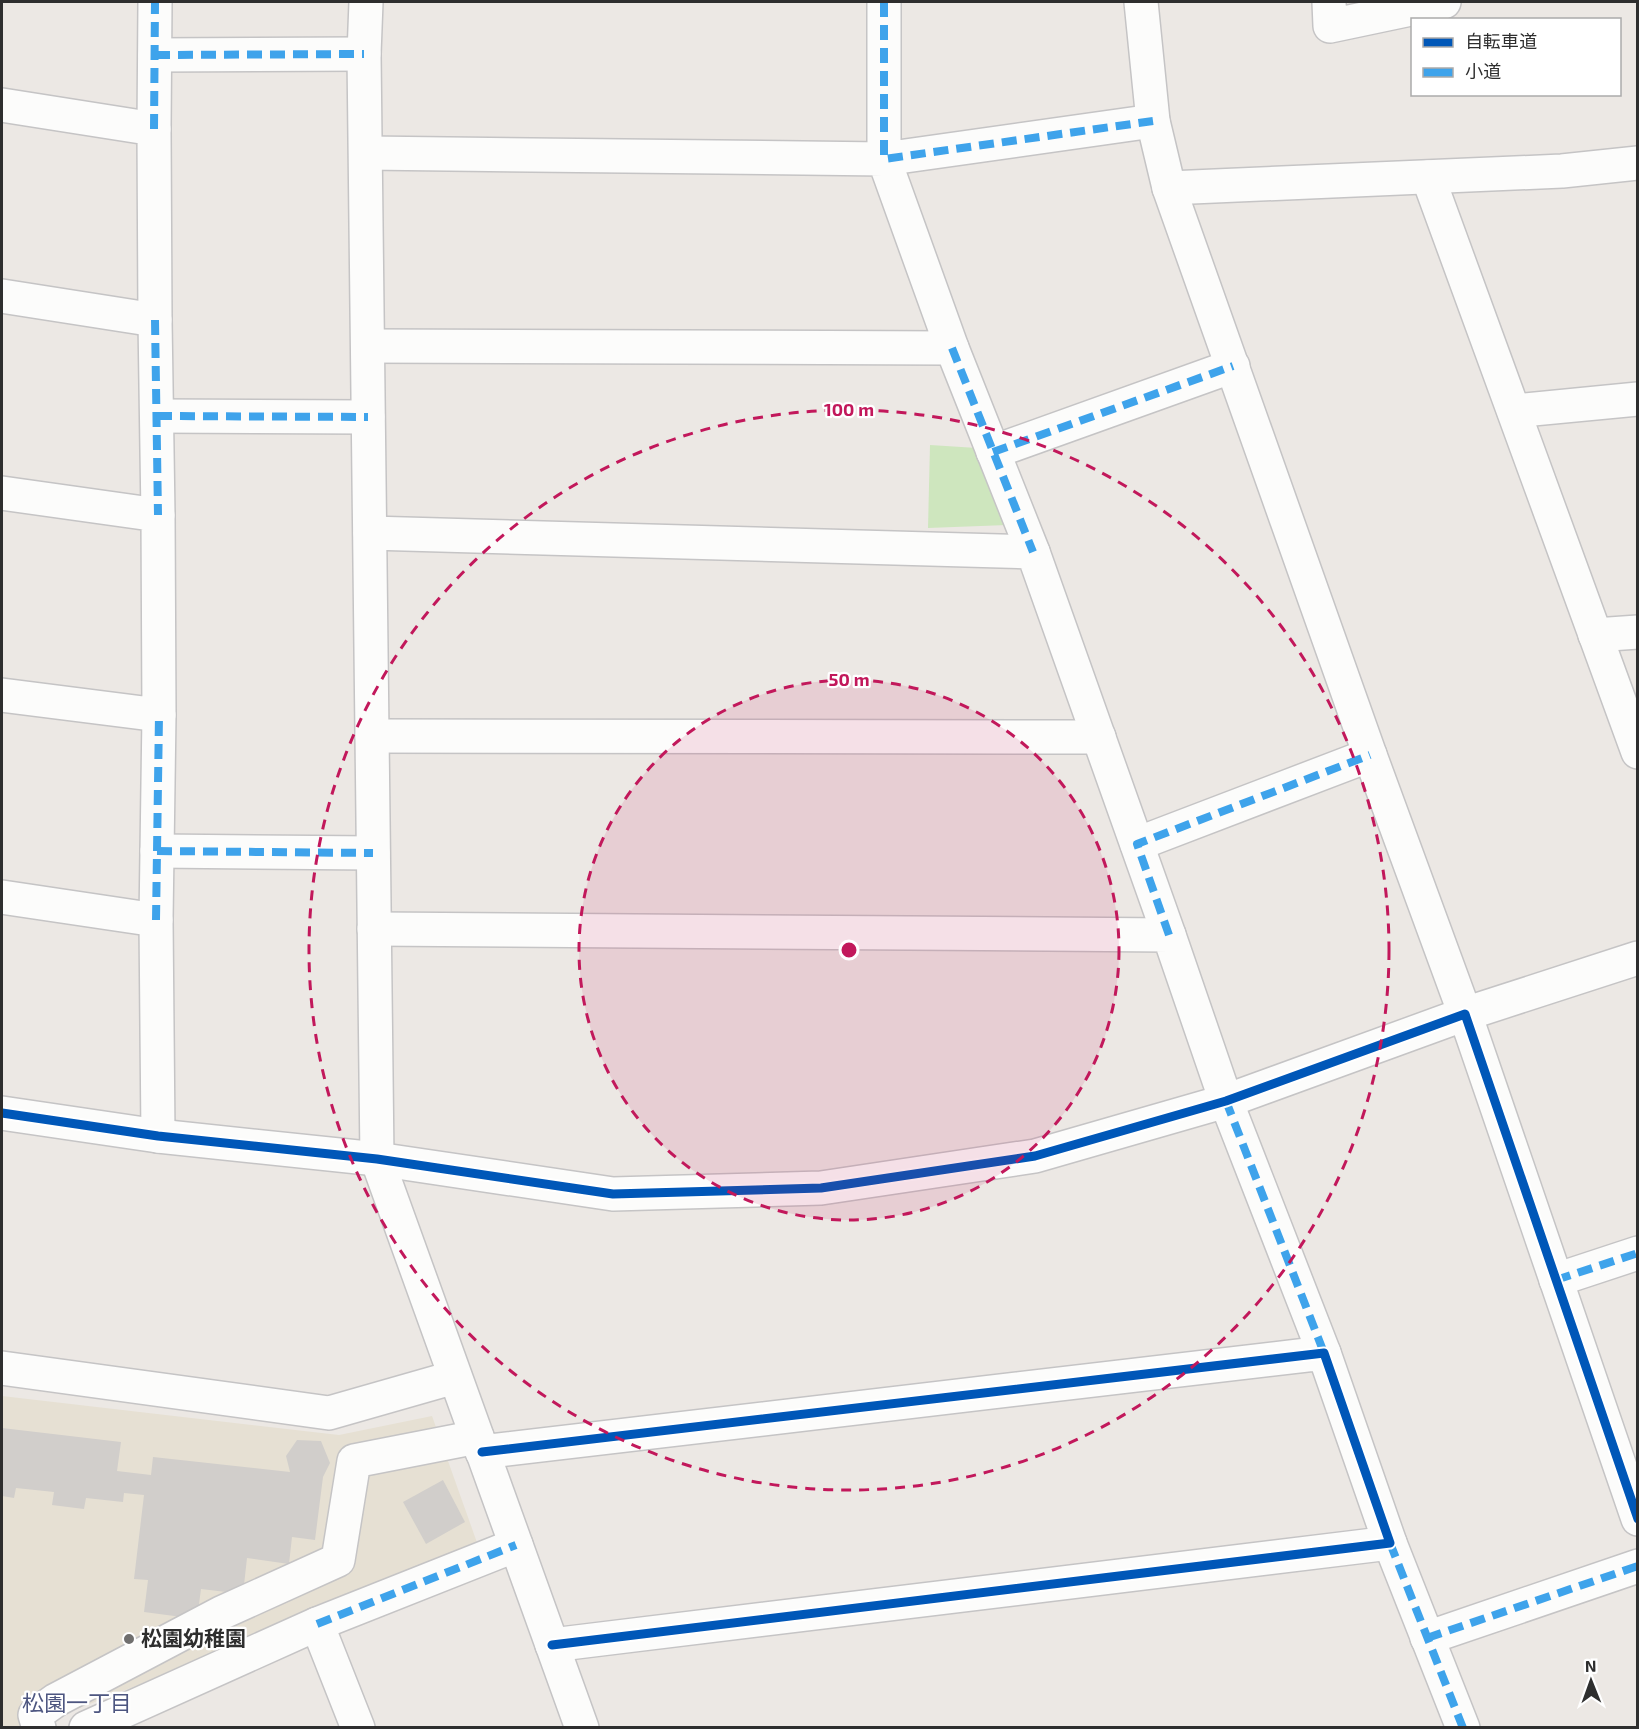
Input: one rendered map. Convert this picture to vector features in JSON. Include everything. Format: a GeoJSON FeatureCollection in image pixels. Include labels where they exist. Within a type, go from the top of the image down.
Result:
{"type":"FeatureCollection","features":[{"type":"Feature","properties":{"kind":"street"},"geometry":{"type":"LineString","coordinates":[[155,2],[159,715],[156,920],[158,1136]]}},
{"type":"Feature","properties":{"kind":"street"},"geometry":{"type":"LineString","coordinates":[[366,2],[364,54],[377,1159],[582,1728]]}},
{"type":"Feature","properties":{"kind":"street"},"geometry":{"type":"LineString","coordinates":[[884,2],[884,159],[952,348],[1033,552],[1226,1101],[1324,1353],[1390,1543],[1463,1728]]}},
{"type":"Feature","properties":{"kind":"street"},"geometry":{"type":"LineString","coordinates":[[1141,2],[1153,122],[1169,188],[1370,755],[1465,1014],[1638,1519]]}},
{"type":"Feature","properties":{"kind":"street"},"geometry":{"type":"LineString","coordinates":[[1329,2],[1330,26],[1444,2]]}},
{"type":"Feature","properties":{"kind":"street"},"geometry":{"type":"LineString","coordinates":[[155,55],[364,54]]}},
{"type":"Feature","properties":{"kind":"street"},"geometry":{"type":"LineString","coordinates":[[2,105],[154,129]]}},
{"type":"Feature","properties":{"kind":"street"},"geometry":{"type":"LineString","coordinates":[[366,153],[884,159],[1153,122]]}},
{"type":"Feature","properties":{"kind":"street"},"geometry":{"type":"LineString","coordinates":[[1169,188],[1562,171],[1638,163]]}},
{"type":"Feature","properties":{"kind":"street"},"geometry":{"type":"LineString","coordinates":[[1428,177],[1638,752]]}},
{"type":"Feature","properties":{"kind":"street"},"geometry":{"type":"LineString","coordinates":[[2,296],[155,320]]}},
{"type":"Feature","properties":{"kind":"street"},"geometry":{"type":"LineString","coordinates":[[368,346],[952,348]]}},
{"type":"Feature","properties":{"kind":"street"},"geometry":{"type":"LineString","coordinates":[[993,452],[1233,366]]}},
{"type":"Feature","properties":{"kind":"street"},"geometry":{"type":"LineString","coordinates":[[1514,411],[1638,399]]}},
{"type":"Feature","properties":{"kind":"street"},"geometry":{"type":"LineString","coordinates":[[157,416],[368,417]]}},
{"type":"Feature","properties":{"kind":"street"},"geometry":{"type":"LineString","coordinates":[[2,493],[158,515]]}},
{"type":"Feature","properties":{"kind":"street"},"geometry":{"type":"LineString","coordinates":[[370,533],[1033,552]]}},
{"type":"Feature","properties":{"kind":"street"},"geometry":{"type":"LineString","coordinates":[[1595,635],[1638,632]]}},
{"type":"Feature","properties":{"kind":"street"},"geometry":{"type":"LineString","coordinates":[[2,694],[159,715]]}},
{"type":"Feature","properties":{"kind":"street"},"geometry":{"type":"LineString","coordinates":[[372,736],[1099,737]]}},
{"type":"Feature","properties":{"kind":"street"},"geometry":{"type":"LineString","coordinates":[[1137,844],[1370,755]]}},
{"type":"Feature","properties":{"kind":"street"},"geometry":{"type":"LineString","coordinates":[[157,851],[373,852]]}},
{"type":"Feature","properties":{"kind":"street"},"geometry":{"type":"LineString","coordinates":[[2,897],[156,920]]}},
{"type":"Feature","properties":{"kind":"street"},"geometry":{"type":"LineString","coordinates":[[374,929],[1169,934]]}},
{"type":"Feature","properties":{"kind":"street"},"geometry":{"type":"LineString","coordinates":[[2,1113],[158,1136],[377,1159],[613,1194],[820,1188],[1035,1156],[1226,1101],[1465,1014],[1638,958]]}},
{"type":"Feature","properties":{"kind":"street"},"geometry":{"type":"LineString","coordinates":[[1556,1280],[1638,1253]]}},
{"type":"Feature","properties":{"kind":"street"},"geometry":{"type":"LineString","coordinates":[[39,1728],[35,1715],[56,1700],[221,1613],[338,1560],[354,1461],[480,1445],[1324,1353]]}},
{"type":"Feature","properties":{"kind":"street"},"geometry":{"type":"LineString","coordinates":[[2,1368],[329,1413],[455,1377]]}},
{"type":"Feature","properties":{"kind":"street"},"geometry":{"type":"LineString","coordinates":[[552,1645],[1390,1543]]}},
{"type":"Feature","properties":{"kind":"street"},"geometry":{"type":"LineString","coordinates":[[86,1728],[317,1624],[516,1545]]}},
{"type":"Feature","properties":{"kind":"street"},"geometry":{"type":"LineString","coordinates":[[1428,1638],[1638,1566]]}},
{"type":"Feature","properties":{"kind":"street"},"geometry":{"type":"LineString","coordinates":[[317,1624],[358,1728]]}},
{"type":"Feature","properties":{"kind":"shaded area","name":"松園幼稚園"},"geometry":{"type":"Polygon","coordinates":[[[2,1396],[339,1435],[432,1416],[480,1551],[31,1727],[2,1728],[2,1396]]]}},
{"type":"Feature","properties":{"kind":"green space"},"geometry":{"type":"Polygon","coordinates":[[[930,445],[977,448],[1007,525],[928,528],[930,445]]]}},
{"type":"Feature","properties":{"kind":"building"},"geometry":{"type":"Polygon","coordinates":[[[2,1428],[121,1442],[117,1471],[151,1475],[153,1457],[290,1472],[286,1456],[297,1440],[321,1441],[330,1463],[323,1477],[315,1540],[292,1537],[289,1564],[247,1558],[243,1594],[201,1589],[197,1619],[144,1612],[148,1580],[134,1579],[144,1495],[124,1493],[123,1502],[86,1498],[84,1509],[52,1505],[54,1492],[16,1488],[14,1498],[2,1496],[2,1428]]]}},
{"type":"Feature","properties":{"kind":"building"},"geometry":{"type":"Polygon","coordinates":[[[443,1480],[465,1522],[426,1544],[403,1502],[443,1480]]]}},
{"type":"Feature","properties":{"kind":"marked path"},"geometry":{"type":"LineString","coordinates":[[154,129],[155,2]]}},
{"type":"Feature","properties":{"kind":"marked path"},"geometry":{"type":"LineString","coordinates":[[884,2],[884,159],[1153,121]]}},
{"type":"Feature","properties":{"kind":"marked path"},"geometry":{"type":"LineString","coordinates":[[155,55],[364,54]]}},
{"type":"Feature","properties":{"kind":"marked path"},"geometry":{"type":"LineString","coordinates":[[155,320],[158,515]]}},
{"type":"Feature","properties":{"kind":"marked path"},"geometry":{"type":"LineString","coordinates":[[952,348],[1033,552]]}},
{"type":"Feature","properties":{"kind":"marked path"},"geometry":{"type":"LineString","coordinates":[[993,452],[1233,366]]}},
{"type":"Feature","properties":{"kind":"marked path"},"geometry":{"type":"LineString","coordinates":[[157,416],[368,417]]}},
{"type":"Feature","properties":{"kind":"marked path"},"geometry":{"type":"LineString","coordinates":[[156,920],[159,715]]}},
{"type":"Feature","properties":{"kind":"marked path"},"geometry":{"type":"LineString","coordinates":[[1169,935],[1137,844],[1370,755]]}},
{"type":"Feature","properties":{"kind":"marked path"},"geometry":{"type":"LineString","coordinates":[[157,851],[373,853]]}},
{"type":"Feature","properties":{"kind":"marked path"},"geometry":{"type":"LineString","coordinates":[[1226,1101],[1324,1353]]}},
{"type":"Feature","properties":{"kind":"marked path"},"geometry":{"type":"LineString","coordinates":[[1556,1280],[1638,1253]]}},
{"type":"Feature","properties":{"kind":"marked path"},"geometry":{"type":"LineString","coordinates":[[1390,1543],[1463,1728]]}},
{"type":"Feature","properties":{"kind":"marked path"},"geometry":{"type":"LineString","coordinates":[[317,1624],[516,1545]]}},
{"type":"Feature","properties":{"kind":"marked path"},"geometry":{"type":"LineString","coordinates":[[1427,1638],[1638,1566]]}},
{"type":"Feature","properties":{"kind":"cycle path"},"geometry":{"type":"LineString","coordinates":[[2,1113],[158,1136],[377,1159],[613,1194],[821,1188],[1035,1156],[1226,1101],[1465,1014],[1638,1519]]}},
{"type":"Feature","properties":{"kind":"cycle path"},"geometry":{"type":"LineString","coordinates":[[482,1452],[1324,1353],[1390,1543],[552,1645]]}},
{"type":"Feature","properties":{"kind":"place","name":"松園幼稚園"},"geometry":{"type":"Point","coordinates":[129,1639]}},
{"type":"Feature","properties":{"kind":"district","name":"松園一丁目"},"geometry":{"type":"Point","coordinates":[77,1703]}}]}
